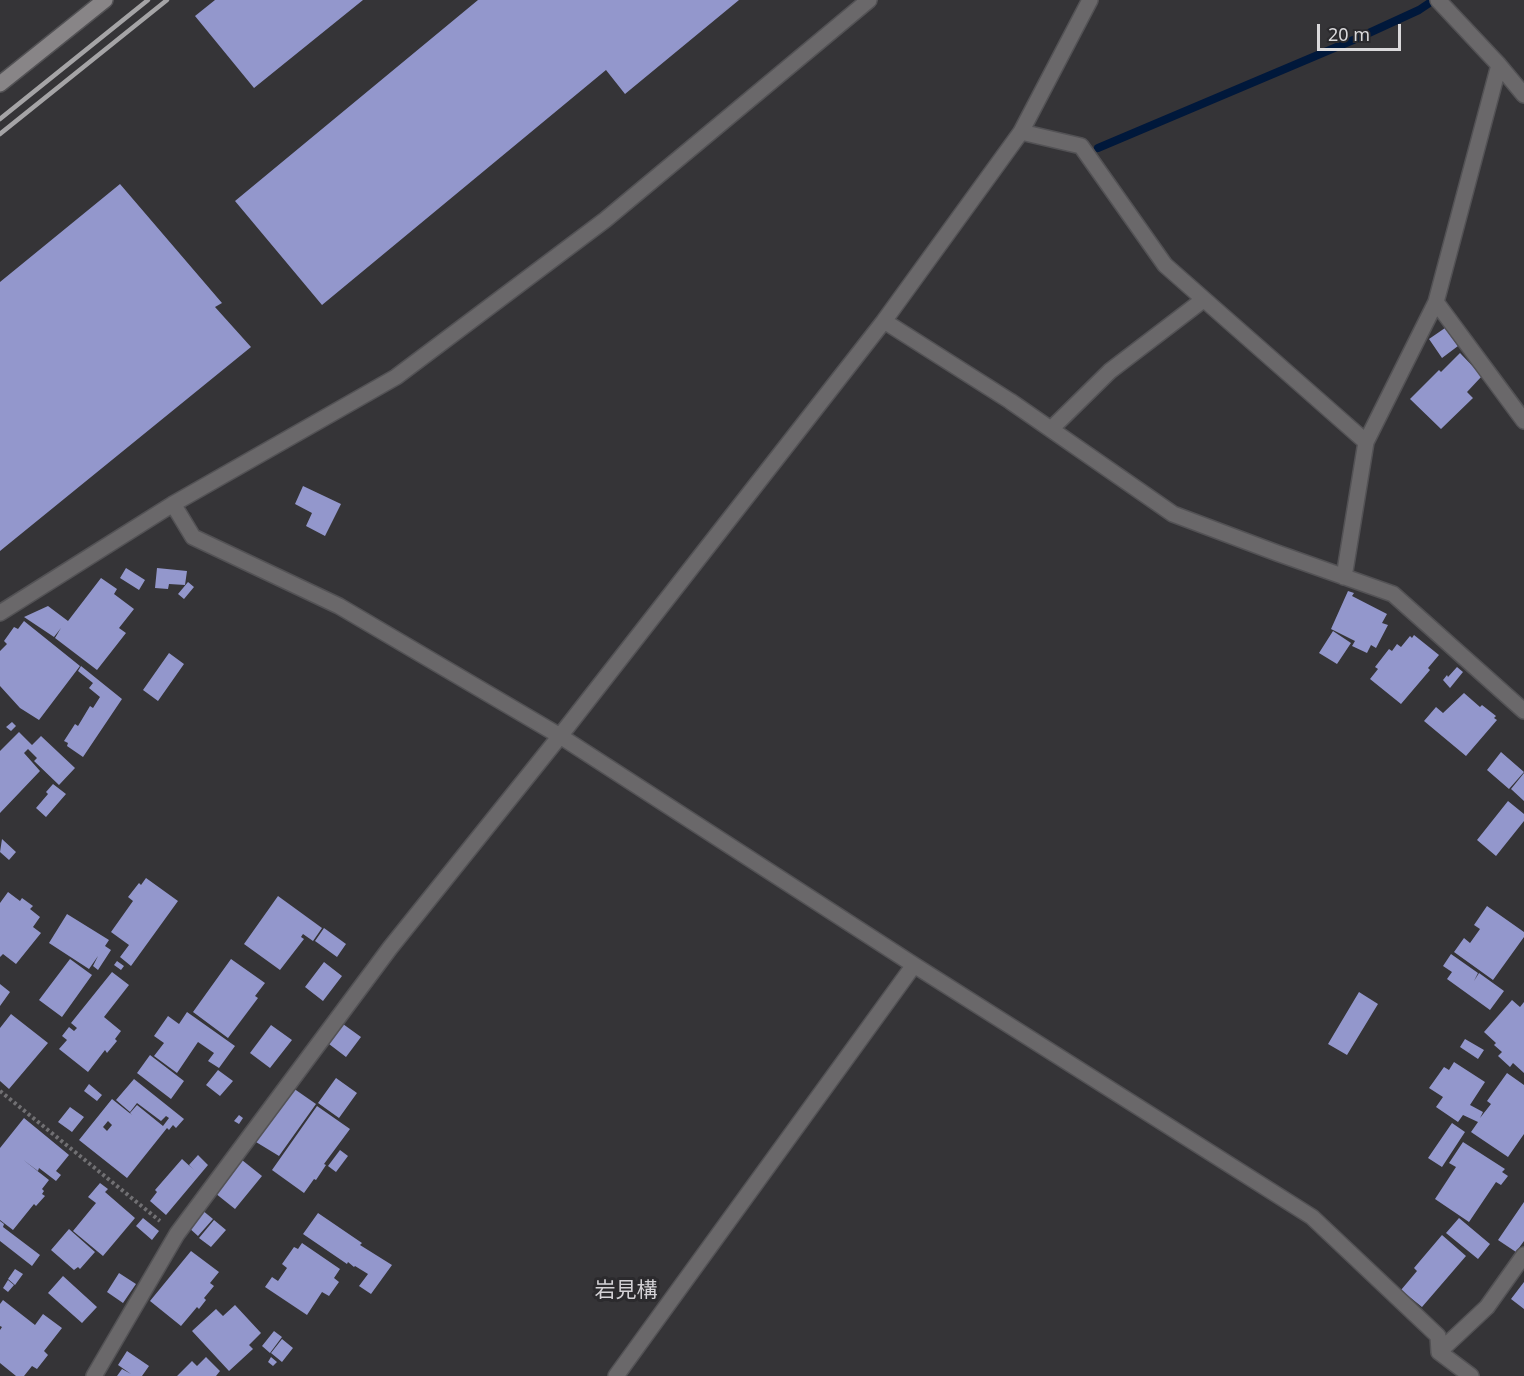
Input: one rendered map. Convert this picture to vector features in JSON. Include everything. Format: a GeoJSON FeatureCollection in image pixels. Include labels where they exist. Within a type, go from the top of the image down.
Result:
{"type":"FeatureCollection","features":[{"type":"Feature","properties":{"kind":"main road"},"geometry":{"type":"LineString","coordinates":[[0,84],[105,0]]}},
{"type":"Feature","properties":{"kind":"street"},"geometry":{"type":"LineString","coordinates":[[0,613],[173,504],[396,377],[605,220],[868,0]]}},
{"type":"Feature","properties":{"kind":"street"},"geometry":{"type":"LineString","coordinates":[[94,1376],[177,1234],[390,948],[884,321],[1021,132],[1090,0]]}},
{"type":"Feature","properties":{"kind":"street"},"geometry":{"type":"LineString","coordinates":[[1438,0],[1524,95]]}},
{"type":"Feature","properties":{"kind":"street"},"geometry":{"type":"LineString","coordinates":[[1344,577],[1366,442],[1436,302],[1499,65]]}},
{"type":"Feature","properties":{"kind":"street"},"geometry":{"type":"LineString","coordinates":[[1021,132],[1081,146],[1166,265],[1366,442]]}},
{"type":"Feature","properties":{"kind":"street"},"geometry":{"type":"LineString","coordinates":[[1051,429],[1110,371],[1203,300]]}},
{"type":"Feature","properties":{"kind":"street"},"geometry":{"type":"LineString","coordinates":[[1436,302],[1524,421]]}},
{"type":"Feature","properties":{"kind":"street"},"geometry":{"type":"LineString","coordinates":[[884,321],[1010,401],[1173,514],[1393,594],[1524,711]]}},
{"type":"Feature","properties":{"kind":"street"},"geometry":{"type":"LineString","coordinates":[[173,504],[193,537],[339,606],[560,735],[914,965],[1312,1217],[1438,1336],[1439,1352],[1471,1376]]}},
{"type":"Feature","properties":{"kind":"street"},"geometry":{"type":"LineString","coordinates":[[616,1376],[914,965]]}},
{"type":"Feature","properties":{"kind":"street"},"geometry":{"type":"LineString","coordinates":[[1439,1352],[1487,1307],[1524,1255]]}},
{"type":"Feature","properties":{"kind":"path"},"geometry":{"type":"LineString","coordinates":[[0,1091],[177,1234]]}},
{"type":"Feature","properties":{"kind":"building"},"geometry":{"type":"Polygon","coordinates":[[[215,0],[363,0],[254,88],[195,16],[215,0]]]}},
{"type":"Feature","properties":{"kind":"building"},"geometry":{"type":"Polygon","coordinates":[[[478,0],[739,0],[625,94],[606,70],[322,305],[235,201],[478,0]]]}},
{"type":"Feature","properties":{"kind":"building"},"geometry":{"type":"Polygon","coordinates":[[[120,184],[222,303],[215,307],[251,347],[0,551],[0,282],[120,184]]]}},
{"type":"Feature","properties":{"kind":"building"},"geometry":{"type":"Polygon","coordinates":[[[1445,328],[1458,346],[1442,358],[1429,339],[1445,328]]]}},
{"type":"Feature","properties":{"kind":"building"},"geometry":{"type":"Polygon","coordinates":[[[1460,353],[1482,376],[1467,392],[1473,398],[1441,429],[1410,399],[1460,353]]]}},
{"type":"Feature","properties":{"kind":"building"},"geometry":{"type":"Polygon","coordinates":[[[303,486],[341,504],[325,536],[306,526],[312,513],[295,504],[303,486]]]}},
{"type":"Feature","properties":{"kind":"building"},"geometry":{"type":"Polygon","coordinates":[[[126,568],[145,580],[139,590],[120,578],[126,568]]]}},
{"type":"Feature","properties":{"kind":"building"},"geometry":{"type":"Polygon","coordinates":[[[157,568],[187,571],[185,585],[169,584],[168,589],[155,588],[157,568]]]}},
{"type":"Feature","properties":{"kind":"building"},"geometry":{"type":"Polygon","coordinates":[[[101,578],[117,589],[114,594],[134,609],[119,628],[126,633],[97,670],[55,638],[61,628],[54,637],[24,617],[48,606],[68,621],[101,578]]]}},
{"type":"Feature","properties":{"kind":"building"},"geometry":{"type":"Polygon","coordinates":[[[188,582],[194,587],[184,599],[178,594],[188,582]]]}},
{"type":"Feature","properties":{"kind":"building"},"geometry":{"type":"Polygon","coordinates":[[[1348,591],[1354,593],[1352,596],[1387,614],[1382,623],[1388,625],[1376,648],[1371,645],[1367,653],[1352,646],[1355,641],[1331,629],[1348,591]]]}},
{"type":"Feature","properties":{"kind":"building"},"geometry":{"type":"Polygon","coordinates":[[[24,621],[80,666],[39,720],[20,708],[0,686],[0,651],[7,644],[4,641],[14,627],[18,629],[24,621]]]}},
{"type":"Feature","properties":{"kind":"building"},"geometry":{"type":"Polygon","coordinates":[[[1333,631],[1351,643],[1337,664],[1319,653],[1333,631]]]}},
{"type":"Feature","properties":{"kind":"building"},"geometry":{"type":"Polygon","coordinates":[[[1414,635],[1439,655],[1428,668],[1430,670],[1401,704],[1370,679],[1378,669],[1375,667],[1389,649],[1392,651],[1397,644],[1401,647],[1410,636],[1412,638],[1414,635]]]}},
{"type":"Feature","properties":{"kind":"building"},"geometry":{"type":"Polygon","coordinates":[[[169,653],[184,664],[158,701],[143,690],[169,653]]]}},
{"type":"Feature","properties":{"kind":"building"},"geometry":{"type":"Polygon","coordinates":[[[81,666],[122,699],[83,757],[67,746],[68,743],[64,741],[75,724],[78,726],[90,706],[93,708],[100,697],[89,688],[93,683],[78,671],[81,666]]]}},
{"type":"Feature","properties":{"kind":"building"},"geometry":{"type":"Polygon","coordinates":[[[1457,667],[1463,672],[1450,688],[1443,680],[1457,667]]]}},
{"type":"Feature","properties":{"kind":"building"},"geometry":{"type":"Polygon","coordinates":[[[1464,693],[1480,707],[1482,705],[1496,716],[1494,718],[1497,720],[1466,756],[1424,721],[1436,707],[1443,713],[1464,693]]]}},
{"type":"Feature","properties":{"kind":"building"},"geometry":{"type":"Polygon","coordinates":[[[12,722],[16,726],[11,731],[6,727],[12,722]]]}},
{"type":"Feature","properties":{"kind":"building"},"geometry":{"type":"Polygon","coordinates":[[[19,732],[32,745],[41,736],[75,768],[59,785],[34,761],[37,758],[28,749],[24,753],[40,771],[0,813],[0,751],[19,732]]]}},
{"type":"Feature","properties":{"kind":"building"},"geometry":{"type":"Polygon","coordinates":[[[1501,752],[1524,772],[1509,789],[1487,770],[1501,752]]]}},
{"type":"Feature","properties":{"kind":"building"},"geometry":{"type":"Polygon","coordinates":[[[1524,773],[1524,801],[1511,789],[1524,773]]]}},
{"type":"Feature","properties":{"kind":"building"},"geometry":{"type":"Polygon","coordinates":[[[53,784],[66,794],[46,817],[36,808],[53,784]]]}},
{"type":"Feature","properties":{"kind":"building"},"geometry":{"type":"Polygon","coordinates":[[[1508,801],[1524,814],[1524,821],[1496,856],[1477,840],[1508,801]]]}},
{"type":"Feature","properties":{"kind":"building"},"geometry":{"type":"Polygon","coordinates":[[[2,839],[16,852],[9,860],[0,852],[2,839]]]}},
{"type":"Feature","properties":{"kind":"building"},"geometry":{"type":"Polygon","coordinates":[[[146,878],[178,901],[131,966],[120,957],[129,945],[111,932],[133,901],[128,897],[146,878]]]}},
{"type":"Feature","properties":{"kind":"building"},"geometry":{"type":"Polygon","coordinates":[[[8,892],[20,901],[22,898],[33,906],[30,909],[40,917],[33,927],[41,933],[16,964],[3,954],[0,957],[0,903],[8,892]]]}},
{"type":"Feature","properties":{"kind":"building"},"geometry":{"type":"Polygon","coordinates":[[[278,896],[322,928],[313,941],[303,934],[301,937],[304,939],[280,970],[244,944],[278,896]]]}},
{"type":"Feature","properties":{"kind":"building"},"geometry":{"type":"Polygon","coordinates":[[[1487,906],[1524,932],[1524,937],[1493,980],[1454,952],[1464,938],[1470,943],[1480,929],[1474,925],[1487,906]]]}},
{"type":"Feature","properties":{"kind":"building"},"geometry":{"type":"Polygon","coordinates":[[[67,914],[109,940],[105,946],[111,950],[98,970],[93,966],[98,956],[89,969],[49,943],[67,914]]]}},
{"type":"Feature","properties":{"kind":"building"},"geometry":{"type":"Polygon","coordinates":[[[324,928],[346,944],[337,957],[315,941],[324,928]]]}},
{"type":"Feature","properties":{"kind":"building"},"geometry":{"type":"Polygon","coordinates":[[[1451,954],[1478,973],[1474,981],[1479,973],[1504,991],[1490,1010],[1447,979],[1452,972],[1443,966],[1451,954]]]}},
{"type":"Feature","properties":{"kind":"building"},"geometry":{"type":"Polygon","coordinates":[[[70,959],[92,975],[62,1017],[39,1000],[70,959]]]}},
{"type":"Feature","properties":{"kind":"building"},"geometry":{"type":"Polygon","coordinates":[[[231,959],[265,983],[255,996],[258,998],[228,1038],[193,1012],[231,959]]]}},
{"type":"Feature","properties":{"kind":"building"},"geometry":{"type":"Polygon","coordinates":[[[117,961],[124,966],[121,970],[114,965],[117,961]]]}},
{"type":"Feature","properties":{"kind":"building"},"geometry":{"type":"Polygon","coordinates":[[[324,962],[342,976],[323,1001],[305,987],[324,962]]]}},
{"type":"Feature","properties":{"kind":"building"},"geometry":{"type":"Polygon","coordinates":[[[112,972],[129,985],[104,1017],[121,1031],[115,1039],[117,1041],[107,1053],[105,1050],[88,1072],[59,1049],[67,1040],[62,1036],[69,1027],[74,1031],[77,1028],[71,1023],[112,972]]]}},
{"type":"Feature","properties":{"kind":"building"},"geometry":{"type":"Polygon","coordinates":[[[0,984],[10,992],[0,1006],[0,984]]]}},
{"type":"Feature","properties":{"kind":"building"},"geometry":{"type":"Polygon","coordinates":[[[1359,992],[1378,1004],[1347,1055],[1328,1044],[1359,992]]]}},
{"type":"Feature","properties":{"kind":"building"},"geometry":{"type":"Polygon","coordinates":[[[1512,1000],[1520,1007],[1524,1002],[1524,1073],[1513,1063],[1510,1067],[1498,1056],[1502,1052],[1484,1032],[1512,1000]]]}},
{"type":"Feature","properties":{"kind":"building"},"geometry":{"type":"Polygon","coordinates":[[[187,1012],[235,1046],[219,1068],[208,1061],[214,1053],[198,1042],[177,1073],[154,1056],[164,1043],[154,1036],[168,1016],[179,1024],[187,1012]]]}},
{"type":"Feature","properties":{"kind":"building"},"geometry":{"type":"Polygon","coordinates":[[[11,1014],[48,1043],[9,1089],[0,1081],[0,1028],[11,1014]]]}},
{"type":"Feature","properties":{"kind":"building"},"geometry":{"type":"Polygon","coordinates":[[[343,1024],[361,1037],[346,1057],[329,1044],[343,1024]]]}},
{"type":"Feature","properties":{"kind":"building"},"geometry":{"type":"Polygon","coordinates":[[[271,1025],[292,1040],[270,1068],[250,1053],[271,1025]]]}},
{"type":"Feature","properties":{"kind":"building"},"geometry":{"type":"Polygon","coordinates":[[[1465,1039],[1484,1050],[1478,1059],[1460,1047],[1465,1039]]]}},
{"type":"Feature","properties":{"kind":"building"},"geometry":{"type":"Polygon","coordinates":[[[150,1055],[184,1081],[171,1099],[137,1073],[150,1055]]]}},
{"type":"Feature","properties":{"kind":"building"},"geometry":{"type":"Polygon","coordinates":[[[1454,1062],[1485,1082],[1470,1105],[1483,1112],[1480,1118],[1491,1104],[1487,1101],[1507,1073],[1524,1085],[1524,1134],[1508,1157],[1471,1132],[1478,1122],[1463,1115],[1458,1122],[1436,1107],[1443,1097],[1429,1088],[1444,1067],[1449,1070],[1454,1062]]]}},
{"type":"Feature","properties":{"kind":"building"},"geometry":{"type":"Polygon","coordinates":[[[218,1070],[233,1081],[220,1096],[206,1085],[218,1070]]]}},
{"type":"Feature","properties":{"kind":"building"},"geometry":{"type":"Polygon","coordinates":[[[336,1078],[357,1093],[339,1118],[318,1103],[336,1078]]]}},
{"type":"Feature","properties":{"kind":"building"},"geometry":{"type":"Polygon","coordinates":[[[134,1079],[184,1119],[176,1128],[173,1125],[169,1130],[167,1128],[127,1178],[79,1140],[112,1099],[132,1115],[130,1113],[137,1105],[163,1126],[169,1118],[166,1116],[161,1121],[137,1103],[130,1112],[116,1100],[134,1079]],[[108,1121],[103,1127],[107,1131],[112,1125],[108,1121]]]}},
{"type":"Feature","properties":{"kind":"building"},"geometry":{"type":"Polygon","coordinates":[[[89,1084],[102,1095],[97,1101],[84,1091],[89,1084]]]}},
{"type":"Feature","properties":{"kind":"building"},"geometry":{"type":"Polygon","coordinates":[[[293,1088],[316,1104],[279,1156],[256,1142],[293,1088]]]}},
{"type":"Feature","properties":{"kind":"building"},"geometry":{"type":"Polygon","coordinates":[[[317,1106],[350,1129],[324,1164],[326,1165],[316,1180],[314,1179],[304,1193],[272,1170],[317,1106]]]}},
{"type":"Feature","properties":{"kind":"building"},"geometry":{"type":"Polygon","coordinates":[[[70,1107],[84,1117],[72,1132],[58,1122],[70,1107]]]}},
{"type":"Feature","properties":{"kind":"building"},"geometry":{"type":"Polygon","coordinates":[[[239,1115],[243,1118],[239,1124],[234,1121],[239,1115]]]}},
{"type":"Feature","properties":{"kind":"building"},"geometry":{"type":"Polygon","coordinates":[[[24,1118],[69,1155],[56,1171],[61,1175],[56,1181],[22,1159],[49,1180],[42,1189],[44,1191],[42,1194],[45,1196],[36,1206],[34,1204],[13,1230],[0,1220],[0,1148],[24,1118]]]}},
{"type":"Feature","properties":{"kind":"building"},"geometry":{"type":"Polygon","coordinates":[[[1452,1123],[1465,1132],[1442,1167],[1428,1158],[1452,1123]]]}},
{"type":"Feature","properties":{"kind":"building"},"geometry":{"type":"Polygon","coordinates":[[[1463,1142],[1505,1169],[1502,1172],[1508,1176],[1501,1185],[1496,1182],[1469,1222],[1435,1199],[1456,1167],[1449,1163],[1463,1142]]]}},
{"type":"Feature","properties":{"kind":"building"},"geometry":{"type":"Polygon","coordinates":[[[340,1150],[348,1156],[336,1172],[328,1166],[340,1150]]]}},
{"type":"Feature","properties":{"kind":"building"},"geometry":{"type":"Polygon","coordinates":[[[198,1155],[208,1165],[166,1215],[150,1201],[157,1192],[155,1190],[182,1159],[194,1170],[189,1165],[198,1155]]]}},
{"type":"Feature","properties":{"kind":"building"},"geometry":{"type":"Polygon","coordinates":[[[242,1160],[262,1176],[235,1209],[215,1193],[242,1160]]]}},
{"type":"Feature","properties":{"kind":"building"},"geometry":{"type":"Polygon","coordinates":[[[100,1183],[108,1189],[105,1192],[135,1218],[103,1256],[73,1231],[96,1203],[88,1197],[100,1183]]]}},
{"type":"Feature","properties":{"kind":"building"},"geometry":{"type":"Polygon","coordinates":[[[1524,1202],[1524,1241],[1516,1252],[1498,1240],[1524,1202]]]}},
{"type":"Feature","properties":{"kind":"building"},"geometry":{"type":"Polygon","coordinates":[[[202,1210],[213,1219],[198,1236],[188,1227],[202,1210]]]}},
{"type":"Feature","properties":{"kind":"building"},"geometry":{"type":"Polygon","coordinates":[[[318,1213],[362,1243],[360,1245],[392,1265],[371,1294],[359,1286],[368,1274],[348,1262],[347,1264],[303,1234],[318,1213]]]}},
{"type":"Feature","properties":{"kind":"building"},"geometry":{"type":"Polygon","coordinates":[[[143,1218],[159,1231],[152,1240],[136,1226],[143,1218]]]}},
{"type":"Feature","properties":{"kind":"building"},"geometry":{"type":"Polygon","coordinates":[[[1459,1218],[1490,1244],[1478,1259],[1446,1233],[1459,1218]]]}},
{"type":"Feature","properties":{"kind":"building"},"geometry":{"type":"Polygon","coordinates":[[[214,1220],[226,1230],[211,1247],[199,1238],[214,1220]]]}},
{"type":"Feature","properties":{"kind":"building"},"geometry":{"type":"Polygon","coordinates":[[[0,1221],[4,1224],[3,1227],[40,1255],[32,1266],[0,1241],[0,1221]]]}},
{"type":"Feature","properties":{"kind":"building"},"geometry":{"type":"Polygon","coordinates":[[[69,1229],[95,1252],[80,1269],[78,1267],[74,1270],[51,1250],[69,1229]]]}},
{"type":"Feature","properties":{"kind":"building"},"geometry":{"type":"Polygon","coordinates":[[[1442,1235],[1466,1256],[1422,1307],[1401,1290],[1417,1271],[1414,1268],[1442,1235]]]}},
{"type":"Feature","properties":{"kind":"building"},"geometry":{"type":"Polygon","coordinates":[[[302,1243],[340,1269],[334,1278],[339,1282],[329,1296],[322,1292],[307,1315],[265,1287],[272,1277],[278,1281],[287,1268],[282,1264],[294,1247],[298,1249],[302,1243]]]}},
{"type":"Feature","properties":{"kind":"building"},"geometry":{"type":"Polygon","coordinates":[[[191,1251],[219,1272],[210,1283],[214,1286],[204,1298],[206,1300],[181,1326],[150,1301],[191,1251]]]}},
{"type":"Feature","properties":{"kind":"building"},"geometry":{"type":"Polygon","coordinates":[[[15,1269],[23,1274],[15,1285],[8,1279],[15,1269]]]}},
{"type":"Feature","properties":{"kind":"building"},"geometry":{"type":"Polygon","coordinates":[[[119,1273],[136,1284],[123,1303],[107,1292],[119,1273]]]}},
{"type":"Feature","properties":{"kind":"building"},"geometry":{"type":"Polygon","coordinates":[[[63,1276],[97,1307],[82,1323],[48,1293],[63,1276]]]}},
{"type":"Feature","properties":{"kind":"building"},"geometry":{"type":"Polygon","coordinates":[[[8,1280],[14,1285],[8,1292],[3,1288],[8,1280]]]}},
{"type":"Feature","properties":{"kind":"building"},"geometry":{"type":"Polygon","coordinates":[[[1524,1282],[1524,1309],[1511,1299],[1524,1282]]]}},
{"type":"Feature","properties":{"kind":"building"},"geometry":{"type":"Polygon","coordinates":[[[3,1300],[35,1325],[43,1314],[62,1328],[44,1351],[48,1355],[37,1369],[32,1366],[24,1376],[16,1376],[0,1363],[0,1330],[2,1327],[0,1326],[0,1304],[3,1300]]]}},
{"type":"Feature","properties":{"kind":"building"},"geometry":{"type":"Polygon","coordinates":[[[235,1305],[261,1333],[249,1345],[253,1349],[229,1371],[192,1331],[216,1309],[223,1316],[235,1305]]]}},
{"type":"Feature","properties":{"kind":"building"},"geometry":{"type":"Polygon","coordinates":[[[274,1331],[282,1337],[270,1353],[262,1346],[274,1331]]]}},
{"type":"Feature","properties":{"kind":"building"},"geometry":{"type":"Polygon","coordinates":[[[282,1339],[293,1348],[282,1362],[271,1353],[282,1339]]]}},
{"type":"Feature","properties":{"kind":"building"},"geometry":{"type":"Polygon","coordinates":[[[127,1351],[149,1366],[142,1376],[117,1376],[122,1369],[131,1374],[118,1365],[127,1351]]]}},
{"type":"Feature","properties":{"kind":"building"},"geometry":{"type":"Polygon","coordinates":[[[206,1357],[220,1371],[216,1376],[177,1376],[192,1361],[197,1366],[206,1357]]]}},
{"type":"Feature","properties":{"kind":"building"},"geometry":{"type":"Polygon","coordinates":[[[271,1357],[277,1362],[273,1366],[268,1362],[271,1357]]]}},
{"type":"Feature","properties":{"kind":"waterway"},"geometry":{"type":"LineString","coordinates":[[1098,148],[1358,38],[1419,10],[1434,0]]}},
{"type":"Feature","properties":{"kind":"railway"},"geometry":{"type":"LineString","coordinates":[[0,119],[148,0]]}},
{"type":"Feature","properties":{"kind":"railway"},"geometry":{"type":"LineString","coordinates":[[0,134],[167,0]]}},
{"type":"Feature","properties":{"kind":"district","name":"岩見構"},"geometry":{"type":"Point","coordinates":[626,1291]}}]}
